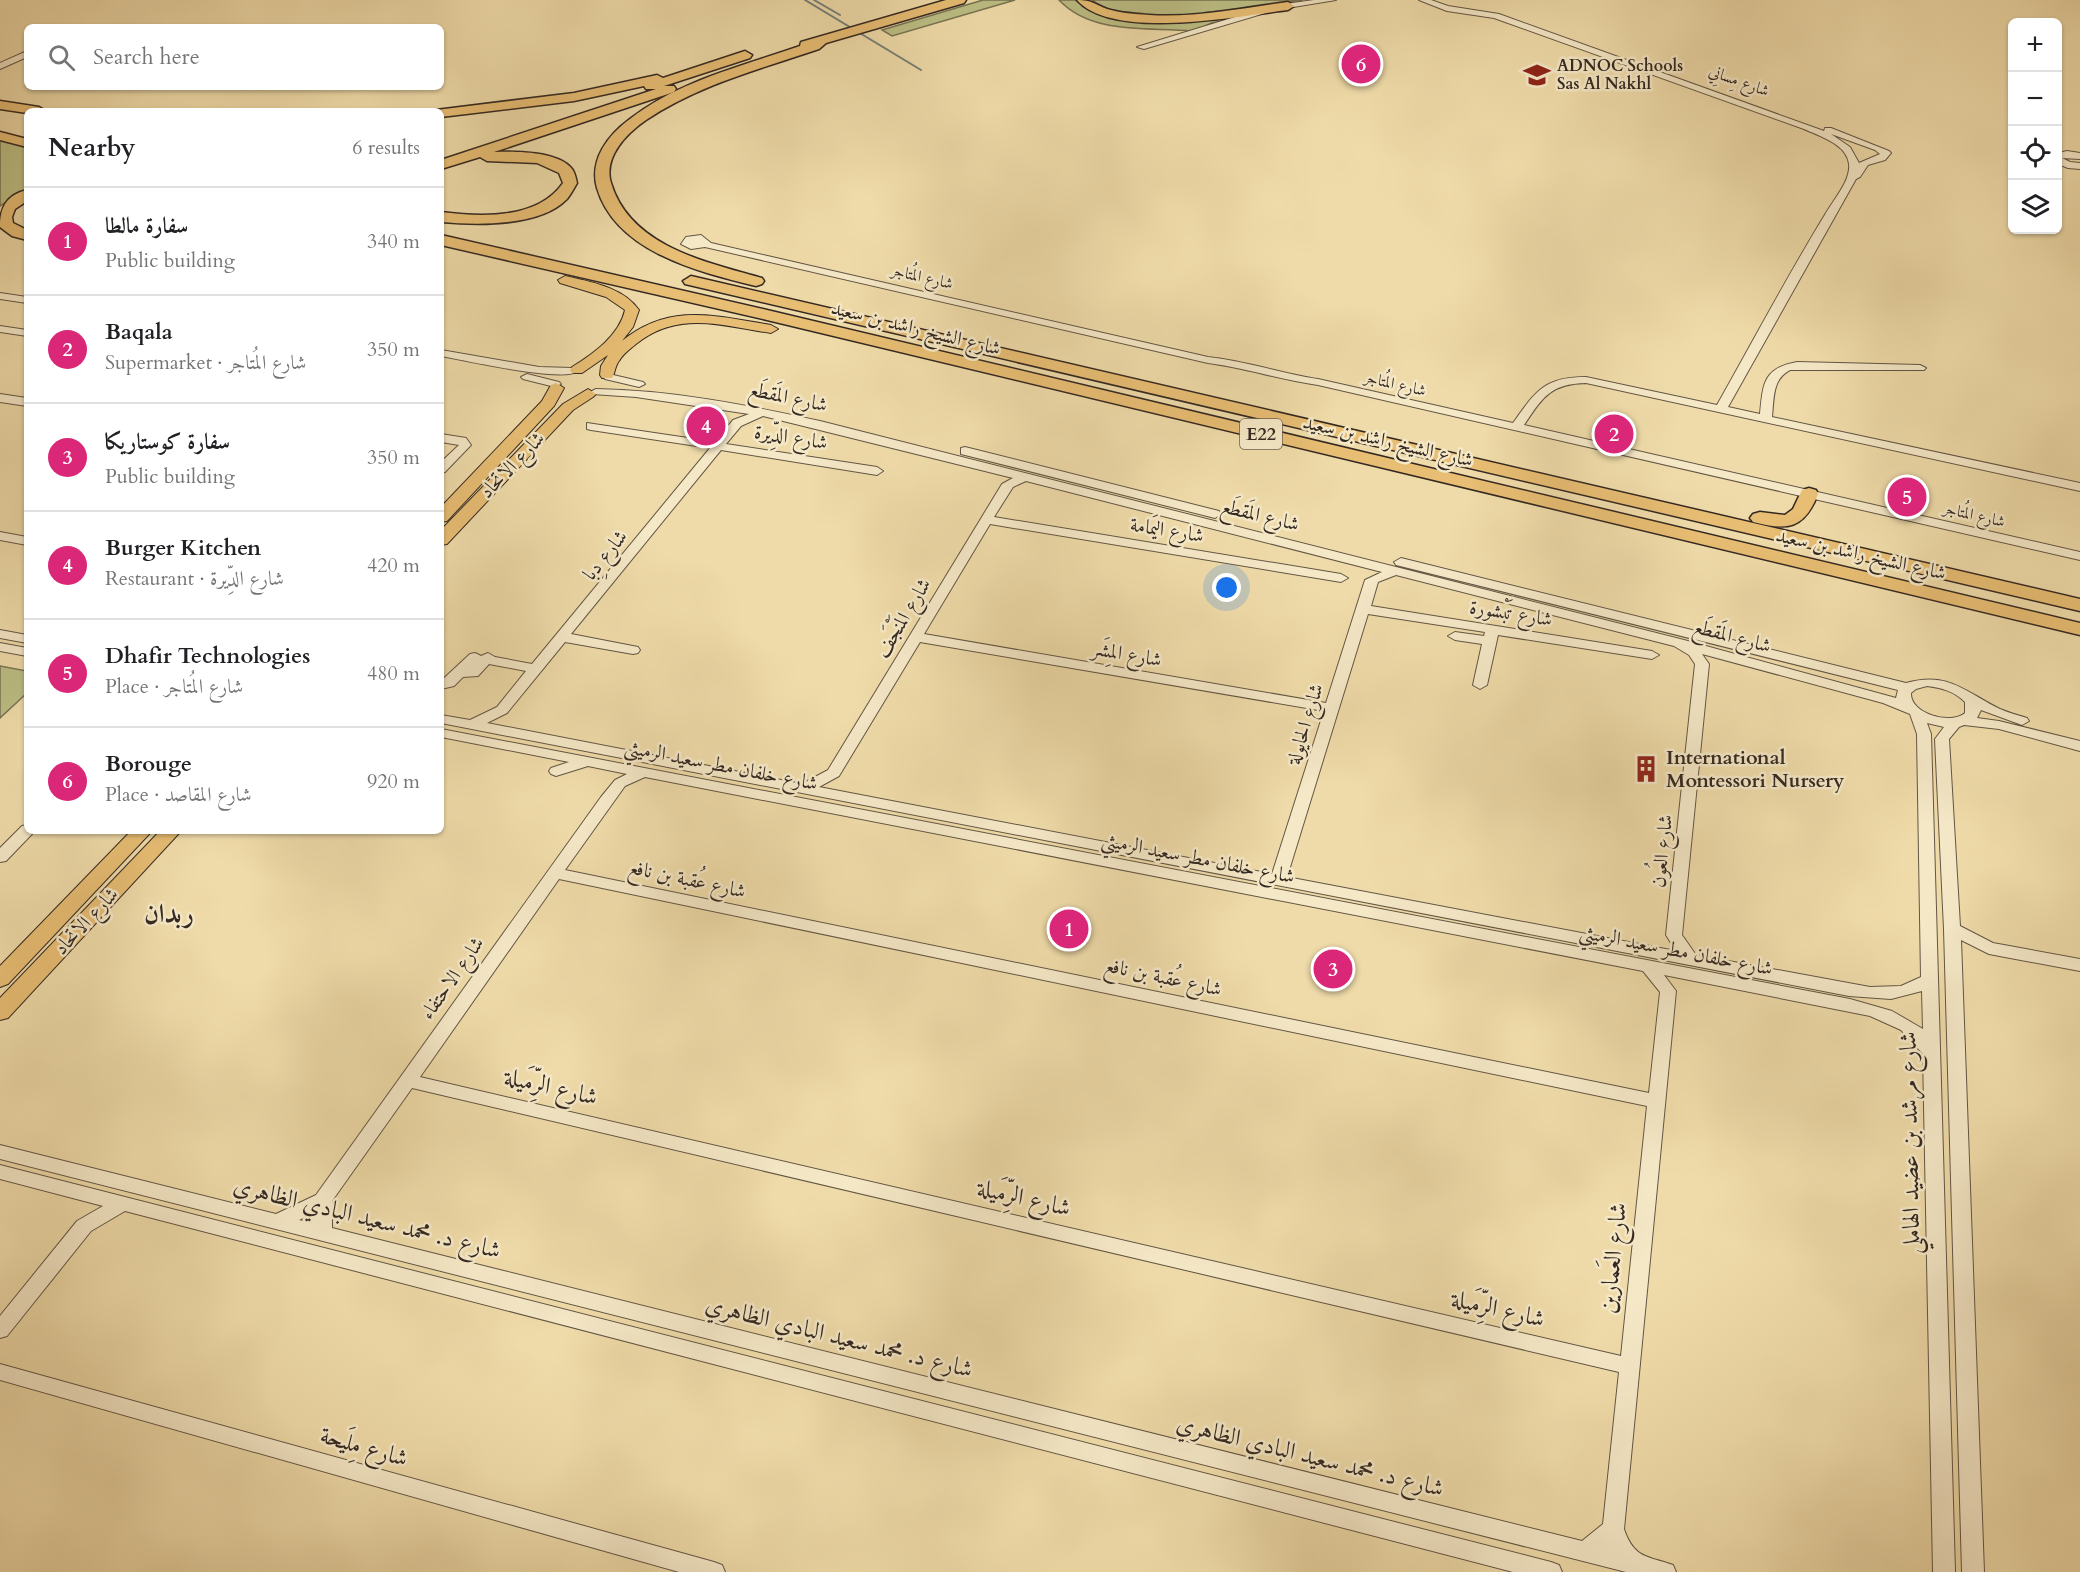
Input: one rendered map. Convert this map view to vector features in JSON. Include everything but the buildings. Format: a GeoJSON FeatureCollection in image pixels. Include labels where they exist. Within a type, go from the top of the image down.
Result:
{"type":"FeatureCollection","features":[{"type":"Feature","properties":{"kind":"highway"},"geometry":{"type":"LineString","coordinates":[[444,113],[538,102],[611,90],[778,44],[824,34],[839,35],[960,0]]}},
{"type":"Feature","properties":{"kind":"highway"},"geometry":{"type":"LineString","coordinates":[[1083,0],[1110,13],[1141,19],[1176,19],[1288,6]]}},
{"type":"Feature","properties":{"kind":"highway"},"geometry":{"type":"LineString","coordinates":[[444,164],[824,34],[857,18],[918,1]]}},
{"type":"Feature","properties":{"kind":"highway"},"geometry":{"type":"LineString","coordinates":[[824,34],[814,46],[680,95],[632,124],[614,143],[601,173],[605,197],[615,213],[631,229],[655,244],[701,266],[1317,426]]}},
{"type":"Feature","properties":{"kind":"highway"},"geometry":{"type":"LineString","coordinates":[[444,153],[778,44]]}},
{"type":"Feature","properties":{"kind":"highway"},"geometry":{"type":"LineString","coordinates":[[0,105],[24,109]]}},
{"type":"Feature","properties":{"kind":"highway"},"geometry":{"type":"LineString","coordinates":[[0,122],[18,126]]}},
{"type":"Feature","properties":{"kind":"highway"},"geometry":{"type":"LineString","coordinates":[[0,136],[24,142]]}},
{"type":"Feature","properties":{"kind":"highway"},"geometry":{"type":"LineString","coordinates":[[444,164],[487,157],[528,157],[560,166],[566,171],[570,183],[562,195],[552,202],[521,214],[483,220],[444,217]]}},
{"type":"Feature","properties":{"kind":"highway"},"geometry":{"type":"LineString","coordinates":[[24,196],[9,207],[4,217],[6,225],[24,235]]}},
{"type":"Feature","properties":{"kind":"highway","name":"شارع الشيخ راشد بن سعيد"},"geometry":{"type":"LineString","coordinates":[[444,227],[775,300],[2079,601]]}},
{"type":"Feature","properties":{"kind":"highway"},"geometry":{"type":"LineString","coordinates":[[0,239],[24,245]]}},
{"type":"Feature","properties":{"kind":"highway","name":"شارع الشيخ راشد بن سعيد"},"geometry":{"type":"LineString","coordinates":[[444,241],[721,304],[2080,629]]}},
{"type":"Feature","properties":{"kind":"highway"},"geometry":{"type":"LineString","coordinates":[[444,251],[1390,474],[1539,500]]}},
{"type":"Feature","properties":{"kind":"highway"},"geometry":{"type":"LineString","coordinates":[[1345,432],[1541,470],[1767,520],[1785,521],[1798,516],[1814,496]]}},
{"type":"Feature","properties":{"kind":"highway"},"geometry":{"type":"LineString","coordinates":[[1814,496],[1812,522],[1823,531],[2079,601]]}},
{"type":"Feature","properties":{"kind":"main road"},"geometry":{"type":"LineString","coordinates":[[565,280],[626,301],[632,310],[630,321],[615,339],[593,360],[574,370]]}},
{"type":"Feature","properties":{"kind":"main road"},"geometry":{"type":"LineString","coordinates":[[574,370],[594,370],[608,376],[609,365],[619,352],[637,334],[658,323],[700,318],[771,329]]}},
{"type":"Feature","properties":{"kind":"main road","name":"شارع الاتحاد"},"geometry":{"type":"LineString","coordinates":[[444,514],[549,403],[559,377],[574,370]]}},
{"type":"Feature","properties":{"kind":"main road","name":"شارع الاتحاد"},"geometry":{"type":"LineString","coordinates":[[444,537],[568,407],[607,385],[608,376]]}},
{"type":"Feature","properties":{"kind":"main road"},"geometry":{"type":"LineString","coordinates":[[556,386],[565,393],[592,393]]}},
{"type":"Feature","properties":{"kind":"main road","name":"شارع الاتحاد"},"geometry":{"type":"LineString","coordinates":[[0,979],[139,834]]}},
{"type":"Feature","properties":{"kind":"main road","name":"شارع الاتحاد"},"geometry":{"type":"LineString","coordinates":[[0,1011],[168,834]]}},
{"type":"Feature","properties":{"kind":"street"},"geometry":{"type":"LineString","coordinates":[[1141,47],[1288,6],[1332,0]]}},
{"type":"Feature","properties":{"kind":"street","name":"شارع مِسانِي"},"geometry":{"type":"LineString","coordinates":[[1423,0],[1447,8],[1492,15],[1583,45]]}},
{"type":"Feature","properties":{"kind":"street","name":"شارع مِسانِي"},"geometry":{"type":"LineString","coordinates":[[1432,0],[1499,14],[1878,148],[1885,152],[1884,157]]}},
{"type":"Feature","properties":{"kind":"street"},"geometry":{"type":"LineString","coordinates":[[1213,14],[1228,18],[1232,22]]}},
{"type":"Feature","properties":{"kind":"street"},"geometry":{"type":"LineString","coordinates":[[0,66],[24,55]]}},
{"type":"Feature","properties":{"kind":"street","name":"شارع مِسانِي"},"geometry":{"type":"LineString","coordinates":[[1679,79],[1828,137],[1845,149],[1854,163],[1852,177]]}},
{"type":"Feature","properties":{"kind":"street"},"geometry":{"type":"LineString","coordinates":[[1806,127],[1840,139],[1859,155],[1884,157]]}},
{"type":"Feature","properties":{"kind":"street"},"geometry":{"type":"LineString","coordinates":[[1721,409],[1852,177],[1857,175],[1866,161],[1884,157]]}},
{"type":"Feature","properties":{"kind":"street"},"geometry":{"type":"LineString","coordinates":[[2062,159],[2078,161]]}},
{"type":"Feature","properties":{"kind":"street","name":"شارع المُتاجر"},"geometry":{"type":"LineString","coordinates":[[703,244],[1208,360],[1247,365],[1290,378],[1318,382],[2080,556]]}},
{"type":"Feature","properties":{"kind":"street"},"geometry":{"type":"LineString","coordinates":[[0,287],[24,291]]}},
{"type":"Feature","properties":{"kind":"street"},"geometry":{"type":"LineString","coordinates":[[0,296],[24,300]]}},
{"type":"Feature","properties":{"kind":"street"},"geometry":{"type":"LineString","coordinates":[[0,329],[24,333]]}},
{"type":"Feature","properties":{"kind":"street"},"geometry":{"type":"LineString","coordinates":[[444,354],[539,370],[574,370]]}},
{"type":"Feature","properties":{"kind":"street"},"geometry":{"type":"LineString","coordinates":[[444,363],[534,378],[556,386]]}},
{"type":"Feature","properties":{"kind":"street"},"geometry":{"type":"LineString","coordinates":[[1766,419],[1771,380],[1778,370],[1784,367],[1797,365],[1920,368]]}},
{"type":"Feature","properties":{"kind":"street","name":"شارع المَقطَع"},"geometry":{"type":"LineString","coordinates":[[608,376],[789,408],[1908,688]]}},
{"type":"Feature","properties":{"kind":"street"},"geometry":{"type":"LineString","coordinates":[[1516,428],[1544,388],[1569,380],[1594,382],[2080,487]]}},
{"type":"Feature","properties":{"kind":"street","name":"شارع المَقطَع"},"geometry":{"type":"LineString","coordinates":[[592,393],[636,393],[762,412],[1007,478],[1025,477],[1679,643],[1888,700],[1935,722],[1959,722]]}},
{"type":"Feature","properties":{"kind":"street"},"geometry":{"type":"LineString","coordinates":[[0,398],[24,402]]}},
{"type":"Feature","properties":{"kind":"street"},"geometry":{"type":"LineString","coordinates":[[737,423],[740,414],[738,408]]}},
{"type":"Feature","properties":{"kind":"street","name":"شارع دِبا"},"geometry":{"type":"LineString","coordinates":[[472,725],[502,711],[737,423],[762,412]]}},
{"type":"Feature","properties":{"kind":"street","name":"شارع الدِّيرة"},"geometry":{"type":"LineString","coordinates":[[591,426],[877,471]]}},
{"type":"Feature","properties":{"kind":"street"},"geometry":{"type":"LineString","coordinates":[[444,438],[462,441],[465,445],[444,466]]}},
{"type":"Feature","properties":{"kind":"street","name":"شارع المَنْجَف"},"geometry":{"type":"LineString","coordinates":[[834,773],[987,520],[1007,478]]}},
{"type":"Feature","properties":{"kind":"street"},"geometry":{"type":"LineString","coordinates":[[1195,520],[1197,517],[1205,516],[1220,520],[1238,520]]}},
{"type":"Feature","properties":{"kind":"street","name":"شارع اليَمامة"},"geometry":{"type":"LineString","coordinates":[[987,520],[1341,578]]}},
{"type":"Feature","properties":{"kind":"street"},"geometry":{"type":"LineString","coordinates":[[0,536],[24,540]]}},
{"type":"Feature","properties":{"kind":"street"},"geometry":{"type":"LineString","coordinates":[[1359,561],[1372,580],[1396,571]]}},
{"type":"Feature","properties":{"kind":"street"},"geometry":{"type":"LineString","coordinates":[[1420,577],[1542,606],[1555,606],[1548,599]]}},
{"type":"Feature","properties":{"kind":"street","name":"شارع الحايولة"},"geometry":{"type":"LineString","coordinates":[[1278,880],[1372,580]]}},
{"type":"Feature","properties":{"kind":"street","name":"شارع تَبْشورة"},"geometry":{"type":"LineString","coordinates":[[1363,609],[1491,635],[1652,656]]}},
{"type":"Feature","properties":{"kind":"street"},"geometry":{"type":"LineString","coordinates":[[0,634],[24,646]]}},
{"type":"Feature","properties":{"kind":"street"},"geometry":{"type":"LineString","coordinates":[[1455,636],[1491,635],[1480,685]]}},
{"type":"Feature","properties":{"kind":"street"},"geometry":{"type":"LineString","coordinates":[[563,637],[633,650]]}},
{"type":"Feature","properties":{"kind":"street","name":"شارع المِشَر"},"geometry":{"type":"LineString","coordinates":[[916,637],[1332,708]]}},
{"type":"Feature","properties":{"kind":"street"},"geometry":{"type":"LineString","coordinates":[[1679,643],[1694,652],[1702,664],[1712,657],[1724,655]]}},
{"type":"Feature","properties":{"kind":"street"},"geometry":{"type":"LineString","coordinates":[[0,647],[24,648]]}},
{"type":"Feature","properties":{"kind":"street"},"geometry":{"type":"LineString","coordinates":[[444,684],[449,683],[459,673],[483,658],[537,669]]}},
{"type":"Feature","properties":{"kind":"street","name":"شارع العُون"},"geometry":{"type":"LineString","coordinates":[[1674,935],[1702,664]]}},
{"type":"Feature","properties":{"kind":"street"},"geometry":{"type":"LineString","coordinates":[[1908,688],[1916,684],[1940,684],[2012,718],[2080,735]]}},
{"type":"Feature","properties":{"kind":"street","name":"شارع مرشد بن عضيد الهاملي"},"geometry":{"type":"LineString","coordinates":[[1908,688],[1904,694],[1904,701],[1913,712],[1924,734],[1944,1572]]}},
{"type":"Feature","properties":{"kind":"street"},"geometry":{"type":"LineString","coordinates":[[1971,699],[1975,712],[1959,722],[1942,739],[1953,952],[1973,1572]]}},
{"type":"Feature","properties":{"kind":"street"},"geometry":{"type":"LineString","coordinates":[[502,711],[505,731]]}},
{"type":"Feature","properties":{"kind":"street","name":"شارع خلفان مطر سعيد الرميثي"},"geometry":{"type":"LineString","coordinates":[[444,720],[840,796],[881,810]]}},
{"type":"Feature","properties":{"kind":"street"},"geometry":{"type":"LineString","coordinates":[[1959,722],[1999,725],[2080,746]]}},
{"type":"Feature","properties":{"kind":"street","name":"شارع خلفان مطر سعيد الرميثي"},"geometry":{"type":"LineString","coordinates":[[444,734],[587,762],[618,775],[644,772],[881,810],[1849,997],[1906,992],[1920,987],[1930,979]]}},
{"type":"Feature","properties":{"kind":"street"},"geometry":{"type":"LineString","coordinates":[[556,771],[587,762]]}},
{"type":"Feature","properties":{"kind":"street"},"geometry":{"type":"LineString","coordinates":[[804,789],[834,773],[834,785],[840,796]]}},
{"type":"Feature","properties":{"kind":"street","name":"شارع الاحتفاء"},"geometry":{"type":"LineString","coordinates":[[278,1222],[323,1200],[556,873],[618,775]]}},
{"type":"Feature","properties":{"kind":"street"},"geometry":{"type":"LineString","coordinates":[[2,852],[24,833]]}},
{"type":"Feature","properties":{"kind":"street","name":"شارع عُقبة بن نافع"},"geometry":{"type":"LineString","coordinates":[[556,873],[1656,1101]]}},
{"type":"Feature","properties":{"kind":"street","name":"شارع خلفان مطر سعيد الرميثي"},"geometry":{"type":"LineString","coordinates":[[1208,874],[1278,880],[1652,960]]}},
{"type":"Feature","properties":{"kind":"street"},"geometry":{"type":"LineString","coordinates":[[1952,929],[1989,948],[2080,965]]}},
{"type":"Feature","properties":{"kind":"street"},"geometry":{"type":"LineString","coordinates":[[1674,935],[1689,967],[1668,991],[1652,960],[1674,935]]}},
{"type":"Feature","properties":{"kind":"street"},"geometry":{"type":"LineString","coordinates":[[1953,952],[1989,948]]}},
{"type":"Feature","properties":{"kind":"street","name":"شارع العَمارين"},"geometry":{"type":"LineString","coordinates":[[1613,1530],[1668,991]]}},
{"type":"Feature","properties":{"kind":"street","name":"شارع خلفان مطر سعيد الرميثي"},"geometry":{"type":"LineString","coordinates":[[1849,997],[1899,1020],[1925,1041],[1932,1054]]}},
{"type":"Feature","properties":{"kind":"street","name":"شارع الرِّمَيلة"},"geometry":{"type":"LineString","coordinates":[[407,1080],[1630,1366]]}},
{"type":"Feature","properties":{"kind":"street","name":"شارع د. محمد سعيد البادي الظاهري"},"geometry":{"type":"LineString","coordinates":[[0,1152],[1665,1572]]}},
{"type":"Feature","properties":{"kind":"street"},"geometry":{"type":"LineString","coordinates":[[0,1172],[1551,1572]]}},
{"type":"Feature","properties":{"kind":"street"},"geometry":{"type":"LineString","coordinates":[[84,1226],[89,1210],[88,1194]]}},
{"type":"Feature","properties":{"kind":"street"},"geometry":{"type":"LineString","coordinates":[[323,1200],[321,1213],[323,1232]]}},
{"type":"Feature","properties":{"kind":"street"},"geometry":{"type":"LineString","coordinates":[[0,1330],[84,1226],[124,1203]]}},
{"type":"Feature","properties":{"kind":"street"},"geometry":{"type":"LineString","coordinates":[[368,1267],[381,1247]]}},
{"type":"Feature","properties":{"kind":"street","name":"شارع مِلَيحة"},"geometry":{"type":"LineString","coordinates":[[0,1372],[714,1572]]}},
{"type":"Feature","properties":{"kind":"street"},"geometry":{"type":"LineString","coordinates":[[1485,1555],[1487,1527]]}},
{"type":"Feature","properties":{"kind":"street"},"geometry":{"type":"LineString","coordinates":[[1585,1552],[1613,1530],[1617,1541],[1634,1564]]}},
{"type":"Feature","properties":{"kind":"green space"},"geometry":{"type":"Polygon","coordinates":[[[983,0],[1015,0],[892,36],[882,30],[983,0]]]}},
{"type":"Feature","properties":{"kind":"green space"},"geometry":{"type":"Polygon","coordinates":[[[1059,0],[1075,0],[1087,9],[1115,19],[1223,17],[1225,20],[1193,31],[1121,27],[1087,19],[1072,11],[1059,0]]]}},
{"type":"Feature","properties":{"kind":"green space"},"geometry":{"type":"Polygon","coordinates":[[[1092,0],[1303,0],[1225,11],[1163,16],[1110,9],[1092,0]]]}},
{"type":"Feature","properties":{"kind":"green space"},"geometry":{"type":"Polygon","coordinates":[[[0,141],[24,146],[24,191],[0,206],[0,141]]]}},
{"type":"Feature","properties":{"kind":"green space"},"geometry":{"type":"Polygon","coordinates":[[[0,666],[24,670],[24,696],[0,718],[0,666]]]}},
{"type":"Feature","properties":{"kind":"waterway"},"geometry":{"type":"LineString","coordinates":[[805,0],[921,70]]}},
{"type":"Feature","properties":{"kind":"waterway"},"geometry":{"type":"LineString","coordinates":[[814,0],[840,15]]}},
{"type":"Feature","properties":{"kind":"place","name":"Borouge"},"geometry":{"type":"Point","coordinates":[1361,64]}},
{"type":"Feature","properties":{"kind":"place","name":"ADNOC Schools Sas Al Nakhl"},"geometry":{"type":"Point","coordinates":[1537,75]}},
{"type":"Feature","properties":{"kind":"place","name":"Burger Kitchen"},"geometry":{"type":"Point","coordinates":[706,426]}},
{"type":"Feature","properties":{"kind":"place","name":"Baqala"},"geometry":{"type":"Point","coordinates":[1614,434]}},
{"type":"Feature","properties":{"kind":"place","name":"Dhafir Technologies"},"geometry":{"type":"Point","coordinates":[1907,497]}},
{"type":"Feature","properties":{"kind":"place","name":"International Montessori Nursery"},"geometry":{"type":"Point","coordinates":[1646,769]}},
{"type":"Feature","properties":{"kind":"place","name":"سفارة مالطا"},"geometry":{"type":"Point","coordinates":[1069,929]}},
{"type":"Feature","properties":{"kind":"place","name":"سفارة كوستاريكا"},"geometry":{"type":"Point","coordinates":[1333,969]}},
{"type":"Feature","properties":{"kind":"district","name":"ربدان"},"geometry":{"type":"Point","coordinates":[169,913]}}]}
